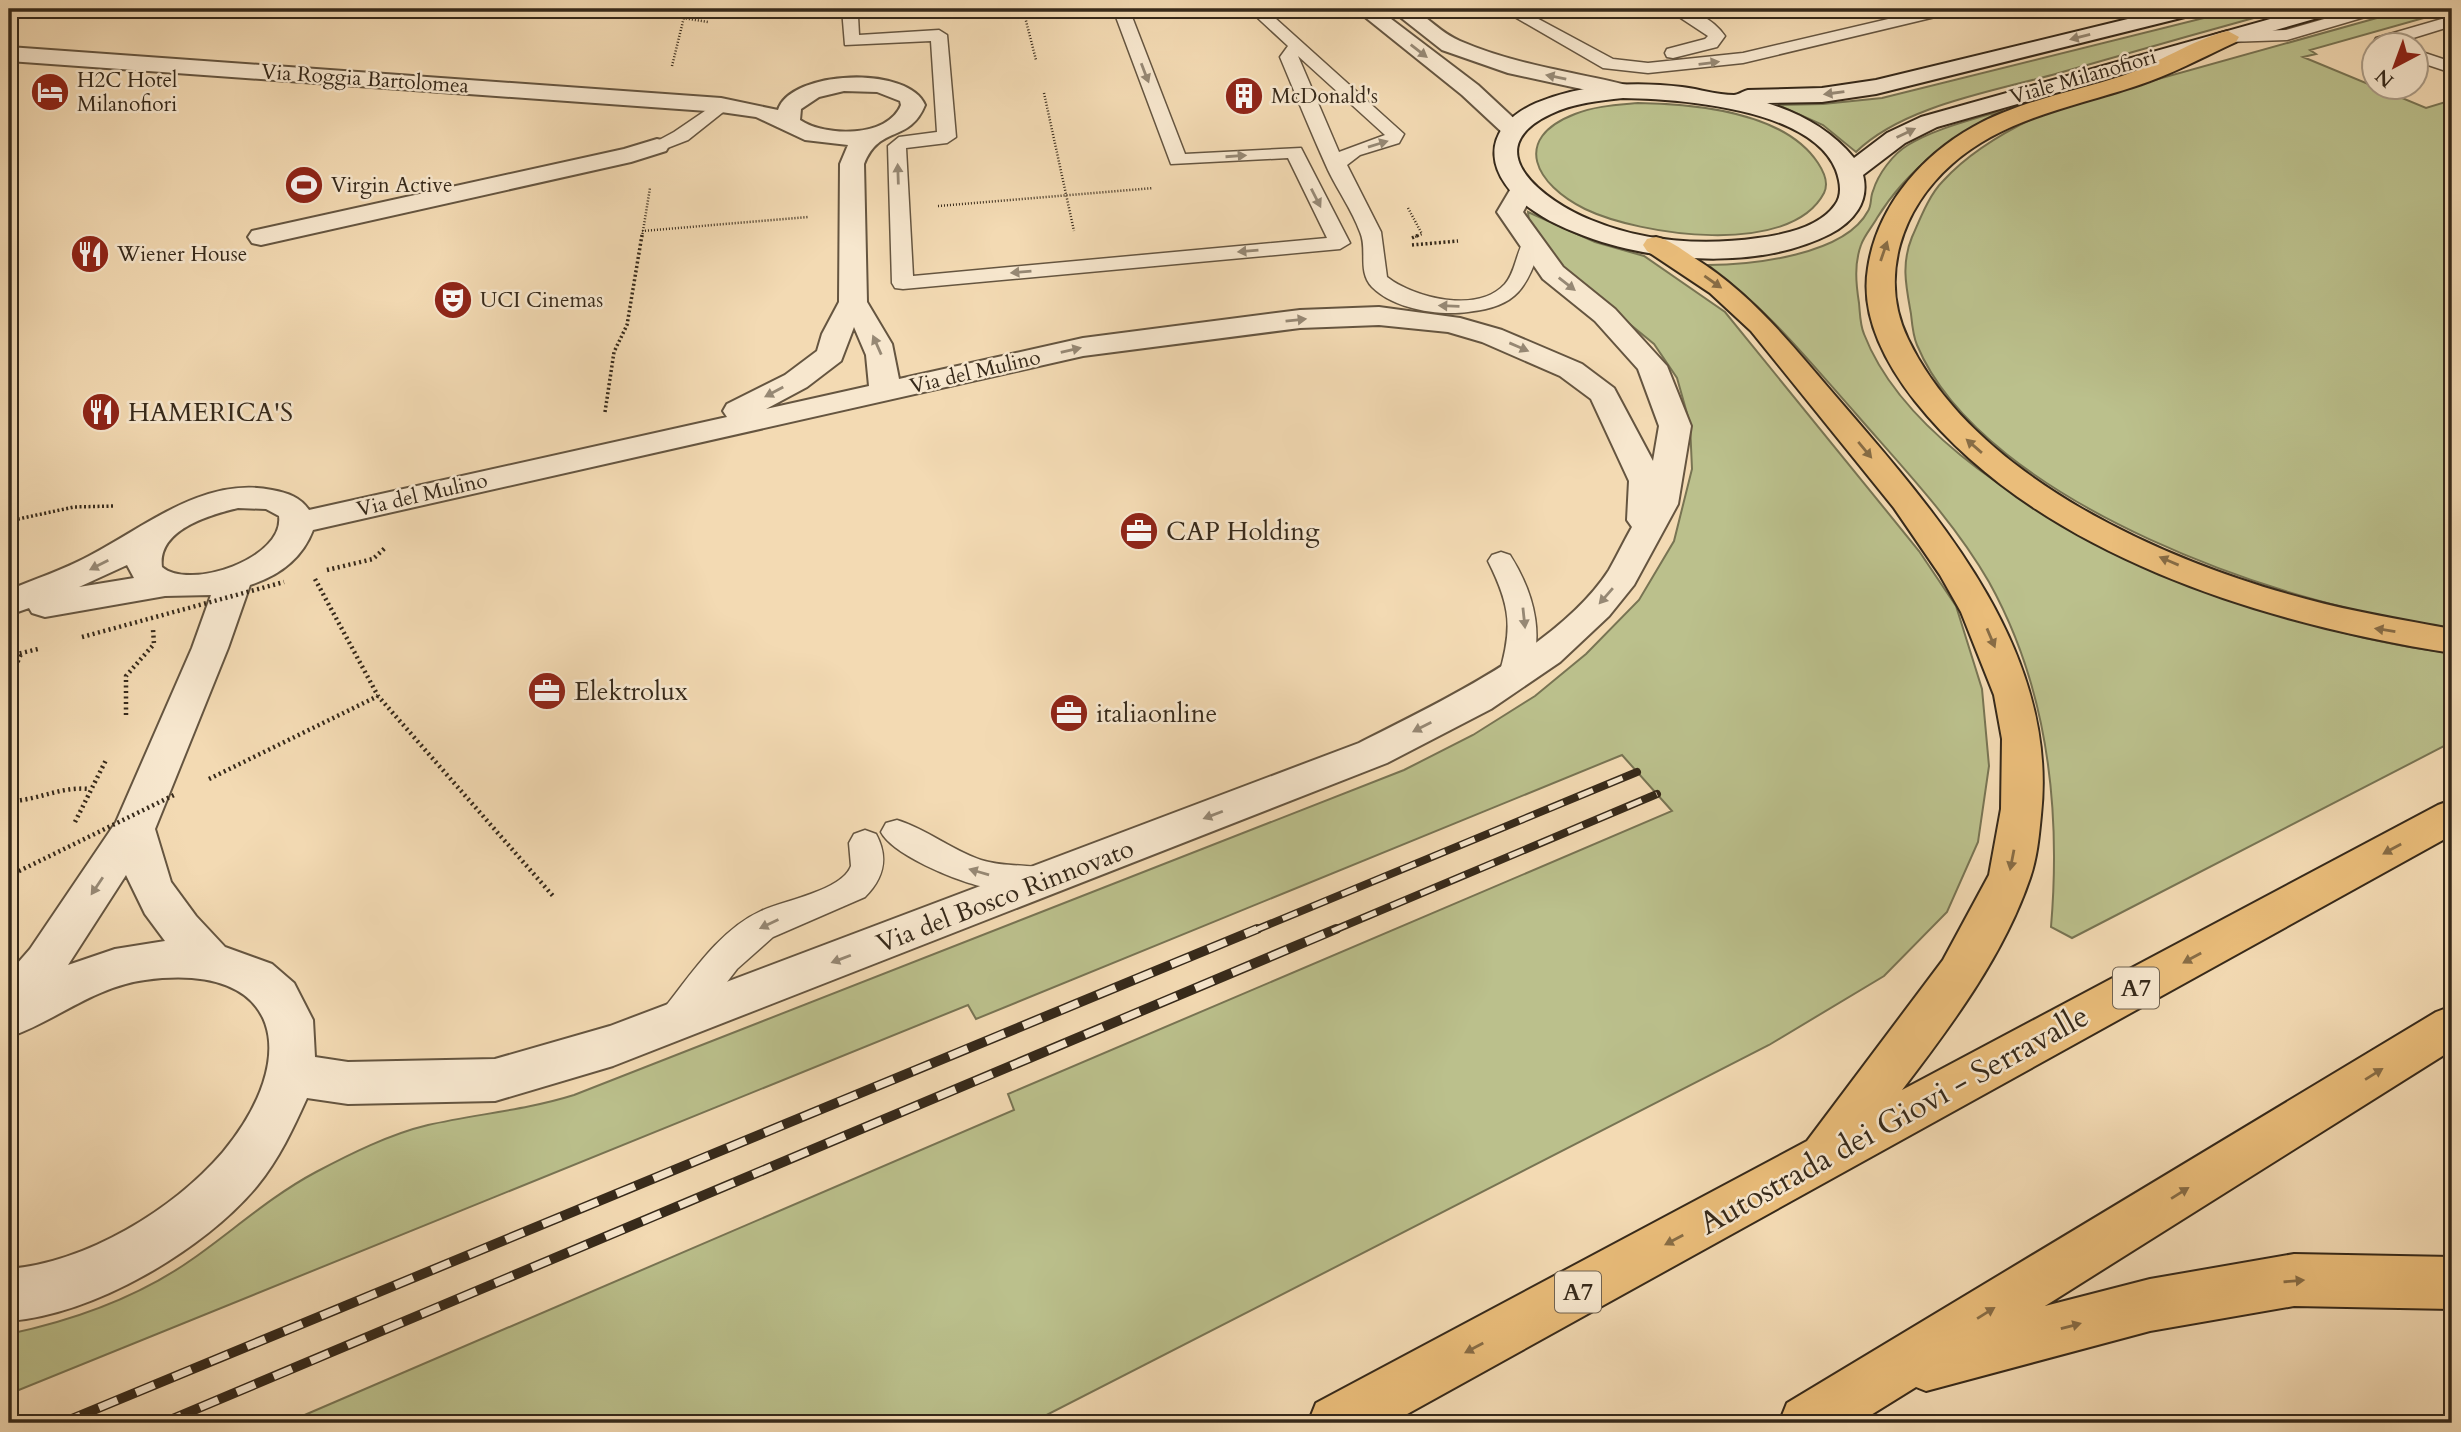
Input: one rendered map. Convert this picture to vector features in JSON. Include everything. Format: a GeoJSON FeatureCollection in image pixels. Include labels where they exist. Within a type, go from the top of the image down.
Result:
{"type":"FeatureCollection","features":[{"type":"Feature","properties":{"kind":"highway"},"geometry":{"type":"LineString","coordinates":[[2228,37],[2127,82],[2040,105],[1970,138],[1943,159],[1916,187],[1880,256],[1879,299],[1892,344],[1917,384],[1960,434],[2007,475],[2057,507],[2134,546],[2226,585],[2294,608],[2372,628],[2452,641]]}},
{"type":"Feature","properties":{"kind":"highway"},"geometry":{"type":"LineString","coordinates":[[1656,245],[1721,288],[1755,318],[1900,493],[1970,591],[2014,697],[2022,758],[2021,812],[2009,877],[1983,935],[1954,983],[1820,1160]]}},
{"type":"Feature","properties":{"kind":"highway","name":"Autostrada dei Giovi - Serravalle"},"geometry":{"type":"LineString","coordinates":[[1336,1423],[2452,816]]}},
{"type":"Feature","properties":{"kind":"highway"},"geometry":{"type":"LineString","coordinates":[[1807,1423],[2452,1026]]}},
{"type":"Feature","properties":{"kind":"highway"},"geometry":{"type":"LineString","coordinates":[[1887,1374],[2150,1306],[2294,1280],[2452,1283]]}},
{"type":"Feature","properties":{"kind":"street","name":"Viale Milanofiori"},"geometry":{"type":"LineString","coordinates":[[1400,9],[1450,45],[1516,68],[1623,92]]}},
{"type":"Feature","properties":{"kind":"street","name":"Viale Milanofiori"},"geometry":{"type":"LineString","coordinates":[[1513,130],[1530,115],[1556,103],[1623,92],[1680,93],[1714,97],[1822,94],[1875,87],[2168,12],[2194,9]]}},
{"type":"Feature","properties":{"kind":"street","name":"Viale Milanofiori"},"geometry":{"type":"LineString","coordinates":[[1714,97],[1778,116],[1803,127],[1839,155],[1850,172],[1896,138],[1929,122],[2328,9]]}},
{"type":"Feature","properties":{"kind":"street"},"geometry":{"type":"LineString","coordinates":[[1364,11],[1470,90],[1513,130],[1506,144],[1504,159],[1522,190],[1556,214],[1579,225],[1656,245],[1749,248],[1785,242],[1814,232],[1839,217],[1852,197],[1850,172]]}},
{"type":"Feature","properties":{"kind":"street","name":"Via Roggia Bartolomea"},"geometry":{"type":"LineString","coordinates":[[9,54],[721,105],[761,111],[788,122],[794,128],[820,136]]}},
{"type":"Feature","properties":{"kind":"street","name":"Via Roggia Bartolomea"},"geometry":{"type":"LineString","coordinates":[[721,105],[765,103],[844,84],[873,84],[902,92],[910,98],[910,114],[888,129],[872,134]]}},
{"type":"Feature","properties":{"kind":"street"},"geometry":{"type":"LineString","coordinates":[[788,122],[790,106],[811,92]]}},
{"type":"Feature","properties":{"kind":"street"},"geometry":{"type":"LineString","coordinates":[[820,136],[872,134]]}},
{"type":"Feature","properties":{"kind":"street"},"geometry":{"type":"LineString","coordinates":[[672,440],[796,381],[831,355],[836,334],[853,302],[852,164],[860,145],[872,134]]}},
{"type":"Feature","properties":{"kind":"street"},"geometry":{"type":"LineString","coordinates":[[820,136],[841,148],[852,164]]}},
{"type":"Feature","properties":{"kind":"street"},"geometry":{"type":"LineString","coordinates":[[261,237],[631,155],[657,146]]}},
{"type":"Feature","properties":{"kind":"street","name":"Via del Bosco Rinnovato"},"geometry":{"type":"LineString","coordinates":[[291,1074],[348,1083],[495,1080],[613,1046],[1373,753],[1513,678],[1547,653],[1595,608],[1622,577],[1661,504],[1675,425],[1652,366],[1605,314],[1553,273],[1510,212],[1522,190]]}},
{"type":"Feature","properties":{"kind":"street"},"geometry":{"type":"LineString","coordinates":[[831,355],[846,373],[884,392],[886,367],[882,355],[853,302]]}},
{"type":"Feature","properties":{"kind":"street","name":"Via del Mulino"},"geometry":{"type":"LineString","coordinates":[[298,523],[1083,347],[1300,319],[1379,316],[1460,327],[1492,336],[1571,370],[1603,394],[1625,432]]}},
{"type":"Feature","properties":{"kind":"street","name":"Via del Bosco Rinnovato"},"geometry":{"type":"LineString","coordinates":[[1625,432],[1646,481],[1644,540]]}},
{"type":"Feature","properties":{"kind":"street"},"geometry":{"type":"LineString","coordinates":[[9,603],[98,566],[159,533],[188,513],[238,498],[262,498],[281,502],[293,511],[298,523],[292,540],[279,554],[234,579],[198,586],[165,584],[9,612]]}},
{"type":"Feature","properties":{"kind":"street"},"geometry":{"type":"LineString","coordinates":[[159,533],[148,545],[144,557],[145,569],[152,578],[165,584]]}},
{"type":"Feature","properties":{"kind":"street"},"geometry":{"type":"LineString","coordinates":[[9,1004],[46,962],[134,829],[210,648],[234,579]]}},
{"type":"Feature","properties":{"kind":"street"},"geometry":{"type":"LineString","coordinates":[[134,829],[142,870],[166,914],[209,960]]}},
{"type":"Feature","properties":{"kind":"street"},"geometry":{"type":"LineString","coordinates":[[9,1017],[44,996],[104,971],[160,959],[209,960],[250,973],[278,997],[293,1031],[291,1074],[269,1129],[232,1176],[162,1237],[88,1275],[9,1294]]}},
{"type":"Feature","properties":{"kind":"lane"},"geometry":{"type":"LineString","coordinates":[[896,9],[850,10],[851,41],[939,35],[947,137],[906,141],[897,146],[903,283],[1340,243],[1294,152],[1178,160],[1121,9]]}},
{"type":"Feature","properties":{"kind":"lane"},"geometry":{"type":"LineString","coordinates":[[1256,9],[1395,134],[1386,142],[1345,155],[1339,160],[1339,173]]}},
{"type":"Feature","properties":{"kind":"lane"},"geometry":{"type":"LineString","coordinates":[[1509,9],[1583,52],[1609,64],[1629,68],[1703,64],[1743,58],[1950,9]]}},
{"type":"Feature","properties":{"kind":"lane"},"geometry":{"type":"LineString","coordinates":[[1583,52],[1629,58],[1655,56],[1697,48],[1711,43],[1717,36],[1711,28],[1675,9]]}},
{"type":"Feature","properties":{"kind":"lane"},"geometry":{"type":"LineString","coordinates":[[2228,37],[2287,35],[2376,9]]}},
{"type":"Feature","properties":{"kind":"lane"},"geometry":{"type":"LineString","coordinates":[[2415,32],[2452,21]]}},
{"type":"Feature","properties":{"kind":"lane"},"geometry":{"type":"LineString","coordinates":[[1297,45],[1289,58],[1339,173],[1374,240],[1372,270],[1379,282],[1405,298],[1446,306],[1474,305],[1498,298],[1510,291],[1519,279],[1532,243]]}},
{"type":"Feature","properties":{"kind":"lane"},"geometry":{"type":"LineString","coordinates":[[2430,60],[2452,68]]}},
{"type":"Feature","properties":{"kind":"lane"},"geometry":{"type":"LineString","coordinates":[[657,146],[681,135],[721,105]]}},
{"type":"Feature","properties":{"kind":"lane"},"geometry":{"type":"LineString","coordinates":[[1501,561],[1522,599],[1526,636],[1513,678]]}},
{"type":"Feature","properties":{"kind":"lane"},"geometry":{"type":"LineString","coordinates":[[897,832],[937,856],[982,874],[1046,880]]}},
{"type":"Feature","properties":{"kind":"lane"},"geometry":{"type":"LineString","coordinates":[[675,1022],[716,967],[762,926],[836,897],[862,880],[870,861],[865,843]]}},
{"type":"Feature","properties":{"kind":"path"},"geometry":{"type":"LineString","coordinates":[[692,18],[693,9]]}},
{"type":"Feature","properties":{"kind":"path"},"geometry":{"type":"LineString","coordinates":[[1023,9],[1036,60]]}},
{"type":"Feature","properties":{"kind":"path"},"geometry":{"type":"LineString","coordinates":[[684,18],[708,22]]}},
{"type":"Feature","properties":{"kind":"path"},"geometry":{"type":"LineString","coordinates":[[1044,93],[1082,267]]}},
{"type":"Feature","properties":{"kind":"path"},"geometry":{"type":"LineString","coordinates":[[604,419],[614,352],[627,325],[657,146]]}},
{"type":"Feature","properties":{"kind":"path"},"geometry":{"type":"LineString","coordinates":[[899,209],[1163,187]]}},
{"type":"Feature","properties":{"kind":"path"},"geometry":{"type":"LineString","coordinates":[[642,231],[854,213]]}},
{"type":"Feature","properties":{"kind":"path"},"geometry":{"type":"LineString","coordinates":[[412,498],[410,528],[373,559],[312,574],[378,696],[553,896]]}},
{"type":"Feature","properties":{"kind":"path"},"geometry":{"type":"LineString","coordinates":[[9,521],[54,510],[99,505]]}},
{"type":"Feature","properties":{"kind":"path"},"geometry":{"type":"LineString","coordinates":[[82,637],[284,582]]}},
{"type":"Feature","properties":{"kind":"path"},"geometry":{"type":"LineString","coordinates":[[122,724],[127,712],[127,676],[153,644],[155,635],[148,619],[139,614]]}},
{"type":"Feature","properties":{"kind":"path"},"geometry":{"type":"LineString","coordinates":[[9,656],[21,653],[9,681]]}},
{"type":"Feature","properties":{"kind":"path"},"geometry":{"type":"LineString","coordinates":[[198,784],[378,696]]}},
{"type":"Feature","properties":{"kind":"path"},"geometry":{"type":"LineString","coordinates":[[73,827],[89,789],[113,747]]}},
{"type":"Feature","properties":{"kind":"path"},"geometry":{"type":"LineString","coordinates":[[9,802],[22,802],[57,787],[89,789]]}},
{"type":"Feature","properties":{"kind":"path"},"geometry":{"type":"LineString","coordinates":[[9,876],[186,789]]}},
{"type":"Feature","properties":{"kind":"path"},"geometry":{"type":"LineString","coordinates":[[57,866],[68,840]]}},
{"type":"Feature","properties":{"kind":"green space"},"geometry":{"type":"Polygon","coordinates":[[[2240,9],[2286,9],[1952,102],[1899,122],[1856,152],[1823,125],[1778,105],[1882,98],[2240,9]]]}},
{"type":"Feature","properties":{"kind":"green space"},"geometry":{"type":"Polygon","coordinates":[[[2409,9],[2452,10],[2374,32],[2360,32],[2360,36],[2310,50],[2316,54],[2303,57],[2360,81],[2360,102],[2412,102],[2426,108],[2452,100],[2452,628],[2386,617],[2311,599],[2230,572],[2150,539],[2073,500],[2006,454],[1952,402],[1917,345],[1913,330],[1906,284],[1907,256],[1912,237],[1933,193],[1955,169],[2012,129],[2058,107],[2409,9]]]}},
{"type":"Feature","properties":{"kind":"green space"},"geometry":{"type":"Polygon","coordinates":[[[1638,103],[1685,105],[1761,121],[1803,146],[1818,163],[1825,178],[1824,193],[1806,213],[1780,227],[1748,233],[1712,235],[1675,233],[1609,218],[1585,209],[1554,188],[1537,162],[1537,149],[1542,136],[1555,124],[1583,111],[1638,103]]]}},
{"type":"Feature","properties":{"kind":"green space"},"geometry":{"type":"Polygon","coordinates":[[[2003,110],[1966,131],[1917,169],[1889,200],[1861,245],[1856,274],[1862,327],[1901,397],[1960,455],[2034,507],[2119,552],[2208,590],[2297,620],[2380,641],[2452,653],[2452,742],[2072,938],[2051,927],[2054,838],[2046,750],[2037,706],[2009,622],[1989,582],[1944,516],[1822,375],[1768,317],[1708,265],[1772,260],[1796,255],[1839,238],[1856,226],[1868,211],[1878,178],[1902,149],[1942,129],[2003,110]]]}},
{"type":"Feature","properties":{"kind":"green space"},"geometry":{"type":"Polygon","coordinates":[[[1528,212],[1595,242],[1644,256],[1725,312],[1919,551],[1956,606],[1982,689],[1989,766],[1978,842],[1947,912],[1884,976],[1769,1045],[1031,1423],[286,1423],[1014,1110],[1008,1094],[1672,811],[1622,755],[976,1019],[968,1005],[9,1394],[9,1334],[82,1314],[151,1285],[194,1258],[284,1191],[356,1152],[428,1125],[574,1095],[1404,770],[1473,735],[1535,696],[1586,654],[1639,600],[1674,541],[1692,469],[1690,424],[1677,378],[1654,344],[1566,272],[1529,221],[1528,212]]]}},
{"type":"Feature","properties":{"kind":"railway"},"geometry":{"type":"LineString","coordinates":[[1253,931],[1637,772]]}},
{"type":"Feature","properties":{"kind":"railway"},"geometry":{"type":"LineString","coordinates":[[1332,931],[1657,794]]}},
{"type":"Feature","properties":{"kind":"railway"},"geometry":{"type":"LineString","coordinates":[[62,1423],[1257,929]]}},
{"type":"Feature","properties":{"kind":"railway"},"geometry":{"type":"LineString","coordinates":[[163,1423],[1336,929]]}},
{"type":"Feature","properties":{"kind":"place","name":"H2C Hotel Milanofiori"},"geometry":{"type":"Point","coordinates":[50,92]}},
{"type":"Feature","properties":{"kind":"place","name":"McDonald's"},"geometry":{"type":"Point","coordinates":[1244,96]}},
{"type":"Feature","properties":{"kind":"place","name":"Virgin Active"},"geometry":{"type":"Point","coordinates":[304,185]}},
{"type":"Feature","properties":{"kind":"place","name":"Wiener House"},"geometry":{"type":"Point","coordinates":[90,254]}},
{"type":"Feature","properties":{"kind":"place","name":"UCI Cinemas"},"geometry":{"type":"Point","coordinates":[453,300]}},
{"type":"Feature","properties":{"kind":"place","name":"HAMERICA'S"},"geometry":{"type":"Point","coordinates":[101,412]}},
{"type":"Feature","properties":{"kind":"place","name":"CAP Holding"},"geometry":{"type":"Point","coordinates":[1139,531]}},
{"type":"Feature","properties":{"kind":"place","name":"Elektrolux"},"geometry":{"type":"Point","coordinates":[547,691]}},
{"type":"Feature","properties":{"kind":"place","name":"italiaonline"},"geometry":{"type":"Point","coordinates":[1069,713]}}]}
